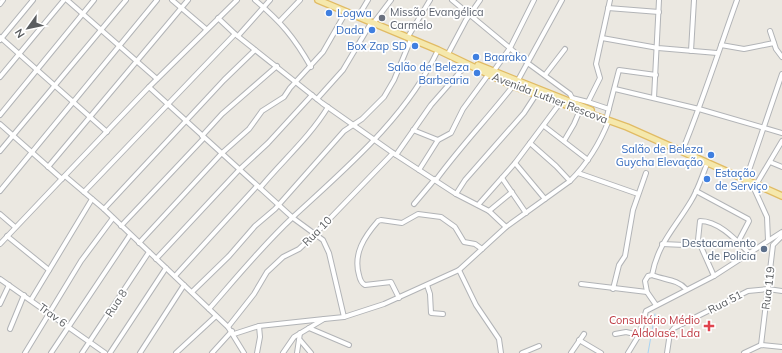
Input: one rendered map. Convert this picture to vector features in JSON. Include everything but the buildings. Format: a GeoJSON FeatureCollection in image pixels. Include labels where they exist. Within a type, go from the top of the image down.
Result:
{"type":"FeatureCollection","features":[{"type":"Feature","properties":{"kind":"main road","name":"Avenida Luther Rescova"},"geometry":{"type":"LineString","coordinates":[[318,0],[449,52],[491,73],[560,103],[608,118],[683,149],[755,184]]}},
{"type":"Feature","properties":{"kind":"main road","name":"Avenida Luther Rescova"},"geometry":{"type":"LineString","coordinates":[[327,0],[373,22]]}},
{"type":"Feature","properties":{"kind":"main road","name":"Avenida Luther Rescova"},"geometry":{"type":"LineString","coordinates":[[410,37],[491,73]]}},
{"type":"Feature","properties":{"kind":"main road","name":"Avenida Luther Rescova"},"geometry":{"type":"LineString","coordinates":[[538,93],[572,100],[707,164],[782,195]]}},
{"type":"Feature","properties":{"kind":"street"},"geometry":{"type":"LineString","coordinates":[[0,4],[3,0]]}},
{"type":"Feature","properties":{"kind":"street"},"geometry":{"type":"LineString","coordinates":[[33,0],[0,38],[56,85],[107,132]]}},
{"type":"Feature","properties":{"kind":"street"},"geometry":{"type":"LineString","coordinates":[[0,77],[65,0],[138,61],[157,79]]}},
{"type":"Feature","properties":{"kind":"street"},"geometry":{"type":"LineString","coordinates":[[0,115],[94,0]]}},
{"type":"Feature","properties":{"kind":"street"},"geometry":{"type":"LineString","coordinates":[[0,151],[102,31],[126,0]]}},
{"type":"Feature","properties":{"kind":"street"},"geometry":{"type":"LineString","coordinates":[[0,191],[32,151],[75,102],[157,0]]}},
{"type":"Feature","properties":{"kind":"street"},"geometry":{"type":"LineString","coordinates":[[172,0],[206,30]]}},
{"type":"Feature","properties":{"kind":"street"},"geometry":{"type":"LineString","coordinates":[[48,167],[92,117],[188,0]]}},
{"type":"Feature","properties":{"kind":"street"},"geometry":{"type":"LineString","coordinates":[[0,244],[149,87],[237,0]]}},
{"type":"Feature","properties":{"kind":"street"},"geometry":{"type":"LineString","coordinates":[[256,0],[280,21],[296,41],[311,67]]}},
{"type":"Feature","properties":{"kind":"street"},"geometry":{"type":"LineString","coordinates":[[84,192],[167,105],[264,8],[270,0]]}},
{"type":"Feature","properties":{"kind":"street"},"geometry":{"type":"LineString","coordinates":[[280,21],[300,0]]}},
{"type":"Feature","properties":{"kind":"street"},"geometry":{"type":"LineString","coordinates":[[359,15],[368,0]]}},
{"type":"Feature","properties":{"kind":"street"},"geometry":{"type":"LineString","coordinates":[[317,99],[343,70],[373,22],[391,0]]}},
{"type":"Feature","properties":{"kind":"street"},"geometry":{"type":"LineString","coordinates":[[192,292],[229,256],[255,226],[278,205],[344,131],[354,125],[380,102],[388,91],[410,37],[430,0]]}},
{"type":"Feature","properties":{"kind":"street"},"geometry":{"type":"LineString","coordinates":[[452,0],[529,64],[570,94],[572,100],[588,102],[609,110]]}},
{"type":"Feature","properties":{"kind":"street"},"geometry":{"type":"LineString","coordinates":[[449,52],[469,15],[480,0]]}},
{"type":"Feature","properties":{"kind":"street"},"geometry":{"type":"LineString","coordinates":[[419,170],[438,140],[451,133],[463,109],[510,48],[534,0]]}},
{"type":"Feature","properties":{"kind":"street"},"geometry":{"type":"LineString","coordinates":[[414,204],[436,180],[515,84],[529,64],[562,0]]}},
{"type":"Feature","properties":{"kind":"street"},"geometry":{"type":"LineString","coordinates":[[588,102],[600,78],[596,64],[610,0]]}},
{"type":"Feature","properties":{"kind":"street"},"geometry":{"type":"LineString","coordinates":[[654,98],[658,48],[659,0]]}},
{"type":"Feature","properties":{"kind":"street"},"geometry":{"type":"LineString","coordinates":[[690,51],[694,0]]}},
{"type":"Feature","properties":{"kind":"street"},"geometry":{"type":"LineString","coordinates":[[683,149],[700,109],[717,53],[737,0]]}},
{"type":"Feature","properties":{"kind":"street"},"geometry":{"type":"LineString","coordinates":[[608,8],[659,12]]}},
{"type":"Feature","properties":{"kind":"street"},"geometry":{"type":"LineString","coordinates":[[139,242],[222,154],[249,129],[262,111],[282,99],[311,67],[332,37],[346,12]]}},
{"type":"Feature","properties":{"kind":"street"},"geometry":{"type":"LineString","coordinates":[[218,18],[236,35],[328,107],[394,154],[456,194],[489,211],[506,227]]}},
{"type":"Feature","properties":{"kind":"street"},"geometry":{"type":"LineString","coordinates":[[770,31],[774,43],[782,57]]}},
{"type":"Feature","properties":{"kind":"street"},"geometry":{"type":"LineString","coordinates":[[602,38],[658,48],[717,53]]}},
{"type":"Feature","properties":{"kind":"street"},"geometry":{"type":"LineString","coordinates":[[721,45],[744,49],[774,43]]}},
{"type":"Feature","properties":{"kind":"street"},"geometry":{"type":"LineString","coordinates":[[545,75],[565,49]]}},
{"type":"Feature","properties":{"kind":"street"},"geometry":{"type":"LineString","coordinates":[[104,209],[224,80],[255,50]]}},
{"type":"Feature","properties":{"kind":"street"},"geometry":{"type":"LineString","coordinates":[[209,309],[248,264],[293,218],[320,194],[374,140],[416,89],[438,50]]}},
{"type":"Feature","properties":{"kind":"street","name":"Rua 10"},"geometry":{"type":"LineString","coordinates":[[228,327],[254,294],[267,272],[283,257],[299,249],[394,154],[431,105],[468,64]]}},
{"type":"Feature","properties":{"kind":"street"},"geometry":{"type":"LineString","coordinates":[[121,226],[203,137],[222,114],[277,66]]}},
{"type":"Feature","properties":{"kind":"street"},"geometry":{"type":"LineString","coordinates":[[212,353],[233,333],[259,326],[344,317],[399,298],[459,270],[506,227],[570,181],[588,160],[601,139],[608,118],[619,70],[656,75]]}},
{"type":"Feature","properties":{"kind":"street"},"geometry":{"type":"LineString","coordinates":[[746,179],[782,74]]}},
{"type":"Feature","properties":{"kind":"street"},"geometry":{"type":"LineString","coordinates":[[149,87],[278,205],[323,240],[329,253],[344,317]]}},
{"type":"Feature","properties":{"kind":"street"},"geometry":{"type":"LineString","coordinates":[[615,89],[700,109],[782,133]]}},
{"type":"Feature","properties":{"kind":"street"},"geometry":{"type":"LineString","coordinates":[[456,194],[465,180],[528,108],[538,93]]}},
{"type":"Feature","properties":{"kind":"street"},"geometry":{"type":"LineString","coordinates":[[156,259],[239,170],[268,143],[312,95]]}},
{"type":"Feature","properties":{"kind":"street"},"geometry":{"type":"LineString","coordinates":[[478,205],[515,163],[560,103]]}},
{"type":"Feature","properties":{"kind":"street"},"geometry":{"type":"LineString","coordinates":[[175,276],[288,156],[307,138],[328,107]]}},
{"type":"Feature","properties":{"kind":"street"},"geometry":{"type":"LineString","coordinates":[[564,141],[580,110]]}},
{"type":"Feature","properties":{"kind":"street"},"geometry":{"type":"LineString","coordinates":[[0,124],[32,151],[48,167],[64,177],[104,209],[228,327],[233,333],[242,352]]}},
{"type":"Feature","properties":{"kind":"street"},"geometry":{"type":"LineString","coordinates":[[544,126],[588,160]]}},
{"type":"Feature","properties":{"kind":"street"},"geometry":{"type":"LineString","coordinates":[[413,130],[438,140]]}},
{"type":"Feature","properties":{"kind":"street"},"geometry":{"type":"LineString","coordinates":[[768,240],[767,218],[755,184],[782,141]]}},
{"type":"Feature","properties":{"kind":"street"},"geometry":{"type":"LineString","coordinates":[[530,143],[556,166],[570,181]]}},
{"type":"Feature","properties":{"kind":"street"},"geometry":{"type":"LineString","coordinates":[[770,162],[782,167]]}},
{"type":"Feature","properties":{"kind":"street"},"geometry":{"type":"LineString","coordinates":[[515,163],[545,199]]}},
{"type":"Feature","properties":{"kind":"street"},"geometry":{"type":"LineString","coordinates":[[656,305],[647,292],[645,281],[648,276],[652,275],[657,253],[696,191],[707,164]]}},
{"type":"Feature","properties":{"kind":"street"},"geometry":{"type":"LineString","coordinates":[[578,172],[638,194]]}},
{"type":"Feature","properties":{"kind":"street"},"geometry":{"type":"LineString","coordinates":[[614,290],[619,265],[625,256],[633,210],[646,173]]}},
{"type":"Feature","properties":{"kind":"street"},"geometry":{"type":"LineString","coordinates":[[502,178],[526,213]]}},
{"type":"Feature","properties":{"kind":"street"},"geometry":{"type":"LineString","coordinates":[[696,191],[749,220],[738,242]]}},
{"type":"Feature","properties":{"kind":"street"},"geometry":{"type":"LineString","coordinates":[[489,211],[512,192]]}},
{"type":"Feature","properties":{"kind":"street"},"geometry":{"type":"LineString","coordinates":[[31,300],[92,199]]}},
{"type":"Feature","properties":{"kind":"street"},"geometry":{"type":"LineString","coordinates":[[0,214],[15,227]]}},
{"type":"Feature","properties":{"kind":"street"},"geometry":{"type":"LineString","coordinates":[[399,298],[391,282],[365,285],[360,280],[357,259],[361,245],[378,221],[381,220],[402,223],[418,214],[441,217],[455,227],[464,242],[475,244],[482,248]]}},
{"type":"Feature","properties":{"kind":"street"},"geometry":{"type":"LineString","coordinates":[[25,353],[81,261],[113,218]]}},
{"type":"Feature","properties":{"kind":"street"},"geometry":{"type":"LineString","coordinates":[[714,276],[698,240],[700,221],[718,226],[748,252]]}},
{"type":"Feature","properties":{"kind":"street"},"geometry":{"type":"LineString","coordinates":[[628,353],[639,334],[644,314],[656,305],[714,276],[748,252],[782,232]]}},
{"type":"Feature","properties":{"kind":"street"},"geometry":{"type":"LineString","coordinates":[[51,353],[130,235]]}},
{"type":"Feature","properties":{"kind":"street"},"geometry":{"type":"LineString","coordinates":[[7,236],[49,270]]}},
{"type":"Feature","properties":{"kind":"street","name":"Rua 119"},"geometry":{"type":"LineString","coordinates":[[761,345],[773,245],[782,236]]}},
{"type":"Feature","properties":{"kind":"street"},"geometry":{"type":"LineString","coordinates":[[662,244],[685,245]]}},
{"type":"Feature","properties":{"kind":"street","name":"Rua 8"},"geometry":{"type":"LineString","coordinates":[[82,353],[149,252]]}},
{"type":"Feature","properties":{"kind":"street"},"geometry":{"type":"LineString","coordinates":[[110,353],[166,268]]}},
{"type":"Feature","properties":{"kind":"street"},"geometry":{"type":"LineString","coordinates":[[459,270],[476,304],[498,339],[501,353]]}},
{"type":"Feature","properties":{"kind":"street"},"geometry":{"type":"LineString","coordinates":[[652,275],[660,279],[679,283],[686,289]]}},
{"type":"Feature","properties":{"kind":"street","name":"Trav 6"},"geometry":{"type":"LineString","coordinates":[[0,279],[105,353]]}},
{"type":"Feature","properties":{"kind":"street"},"geometry":{"type":"LineString","coordinates":[[582,284],[614,290],[647,292]]}},
{"type":"Feature","properties":{"kind":"street"},"geometry":{"type":"LineString","coordinates":[[0,304],[9,285]]}},
{"type":"Feature","properties":{"kind":"street"},"geometry":{"type":"LineString","coordinates":[[140,353],[184,285]]}},
{"type":"Feature","properties":{"kind":"street"},"geometry":{"type":"LineString","coordinates":[[427,286],[430,294],[431,313],[443,314]]}},
{"type":"Feature","properties":{"kind":"street","name":"Rua 51"},"geometry":{"type":"LineString","coordinates":[[667,353],[670,333],[674,328],[742,293],[754,289],[782,291]]}},
{"type":"Feature","properties":{"kind":"street"},"geometry":{"type":"LineString","coordinates":[[10,329],[24,295]]}},
{"type":"Feature","properties":{"kind":"street"},"geometry":{"type":"LineString","coordinates":[[176,353],[216,316]]}},
{"type":"Feature","properties":{"kind":"street"},"geometry":{"type":"LineString","coordinates":[[283,353],[291,340],[324,319]]}},
{"type":"Feature","properties":{"kind":"street"},"geometry":{"type":"LineString","coordinates":[[257,353],[260,337],[259,326]]}},
{"type":"Feature","properties":{"kind":"street"},"geometry":{"type":"LineString","coordinates":[[309,328],[349,345]]}},
{"type":"Feature","properties":{"kind":"street"},"geometry":{"type":"LineString","coordinates":[[615,334],[626,332],[639,334]]}},
{"type":"Feature","properties":{"kind":"street"},"geometry":{"type":"LineString","coordinates":[[297,353],[300,333]]}},
{"type":"Feature","properties":{"kind":"street"},"geometry":{"type":"LineString","coordinates":[[571,353],[584,334]]}},
{"type":"Feature","properties":{"kind":"street"},"geometry":{"type":"LineString","coordinates":[[300,340],[311,353]]}},
{"type":"Feature","properties":{"kind":"street"},"geometry":{"type":"LineString","coordinates":[[579,340],[601,353]]}},
{"type":"Feature","properties":{"kind":"street"},"geometry":{"type":"LineString","coordinates":[[744,353],[761,345],[782,347]]}},
{"type":"Feature","properties":{"kind":"street"},"geometry":{"type":"LineString","coordinates":[[523,353],[539,346]]}},
{"type":"Feature","properties":{"kind":"waterway"},"geometry":{"type":"LineString","coordinates":[[648,353],[655,314]]}},
{"type":"Feature","properties":{"kind":"place","name":"Logwa"},"geometry":{"type":"Point","coordinates":[329,13]}},
{"type":"Feature","properties":{"kind":"place","name":"Missão Evangélica Carmelo"},"geometry":{"type":"Point","coordinates":[382,18]}},
{"type":"Feature","properties":{"kind":"place","name":"Dada"},"geometry":{"type":"Point","coordinates":[372,30]}},
{"type":"Feature","properties":{"kind":"place","name":"Box Zap SD"},"geometry":{"type":"Point","coordinates":[415,46]}},
{"type":"Feature","properties":{"kind":"place","name":"Baarako"},"geometry":{"type":"Point","coordinates":[476,57]}},
{"type":"Feature","properties":{"kind":"place","name":"Salão de Beleza Barbearia"},"geometry":{"type":"Point","coordinates":[477,73]}},
{"type":"Feature","properties":{"kind":"place","name":"Salão de Beleza Guycha Elevação"},"geometry":{"type":"Point","coordinates":[711,155]}},
{"type":"Feature","properties":{"kind":"place","name":"Estação de Serviço"},"geometry":{"type":"Point","coordinates":[707,179]}},
{"type":"Feature","properties":{"kind":"place","name":"Destacamento de Policia"},"geometry":{"type":"Point","coordinates":[764,249]}},
{"type":"Feature","properties":{"kind":"place","name":"Consultório Médio Aldolase, Lda"},"geometry":{"type":"Point","coordinates":[709,326]}}]}
